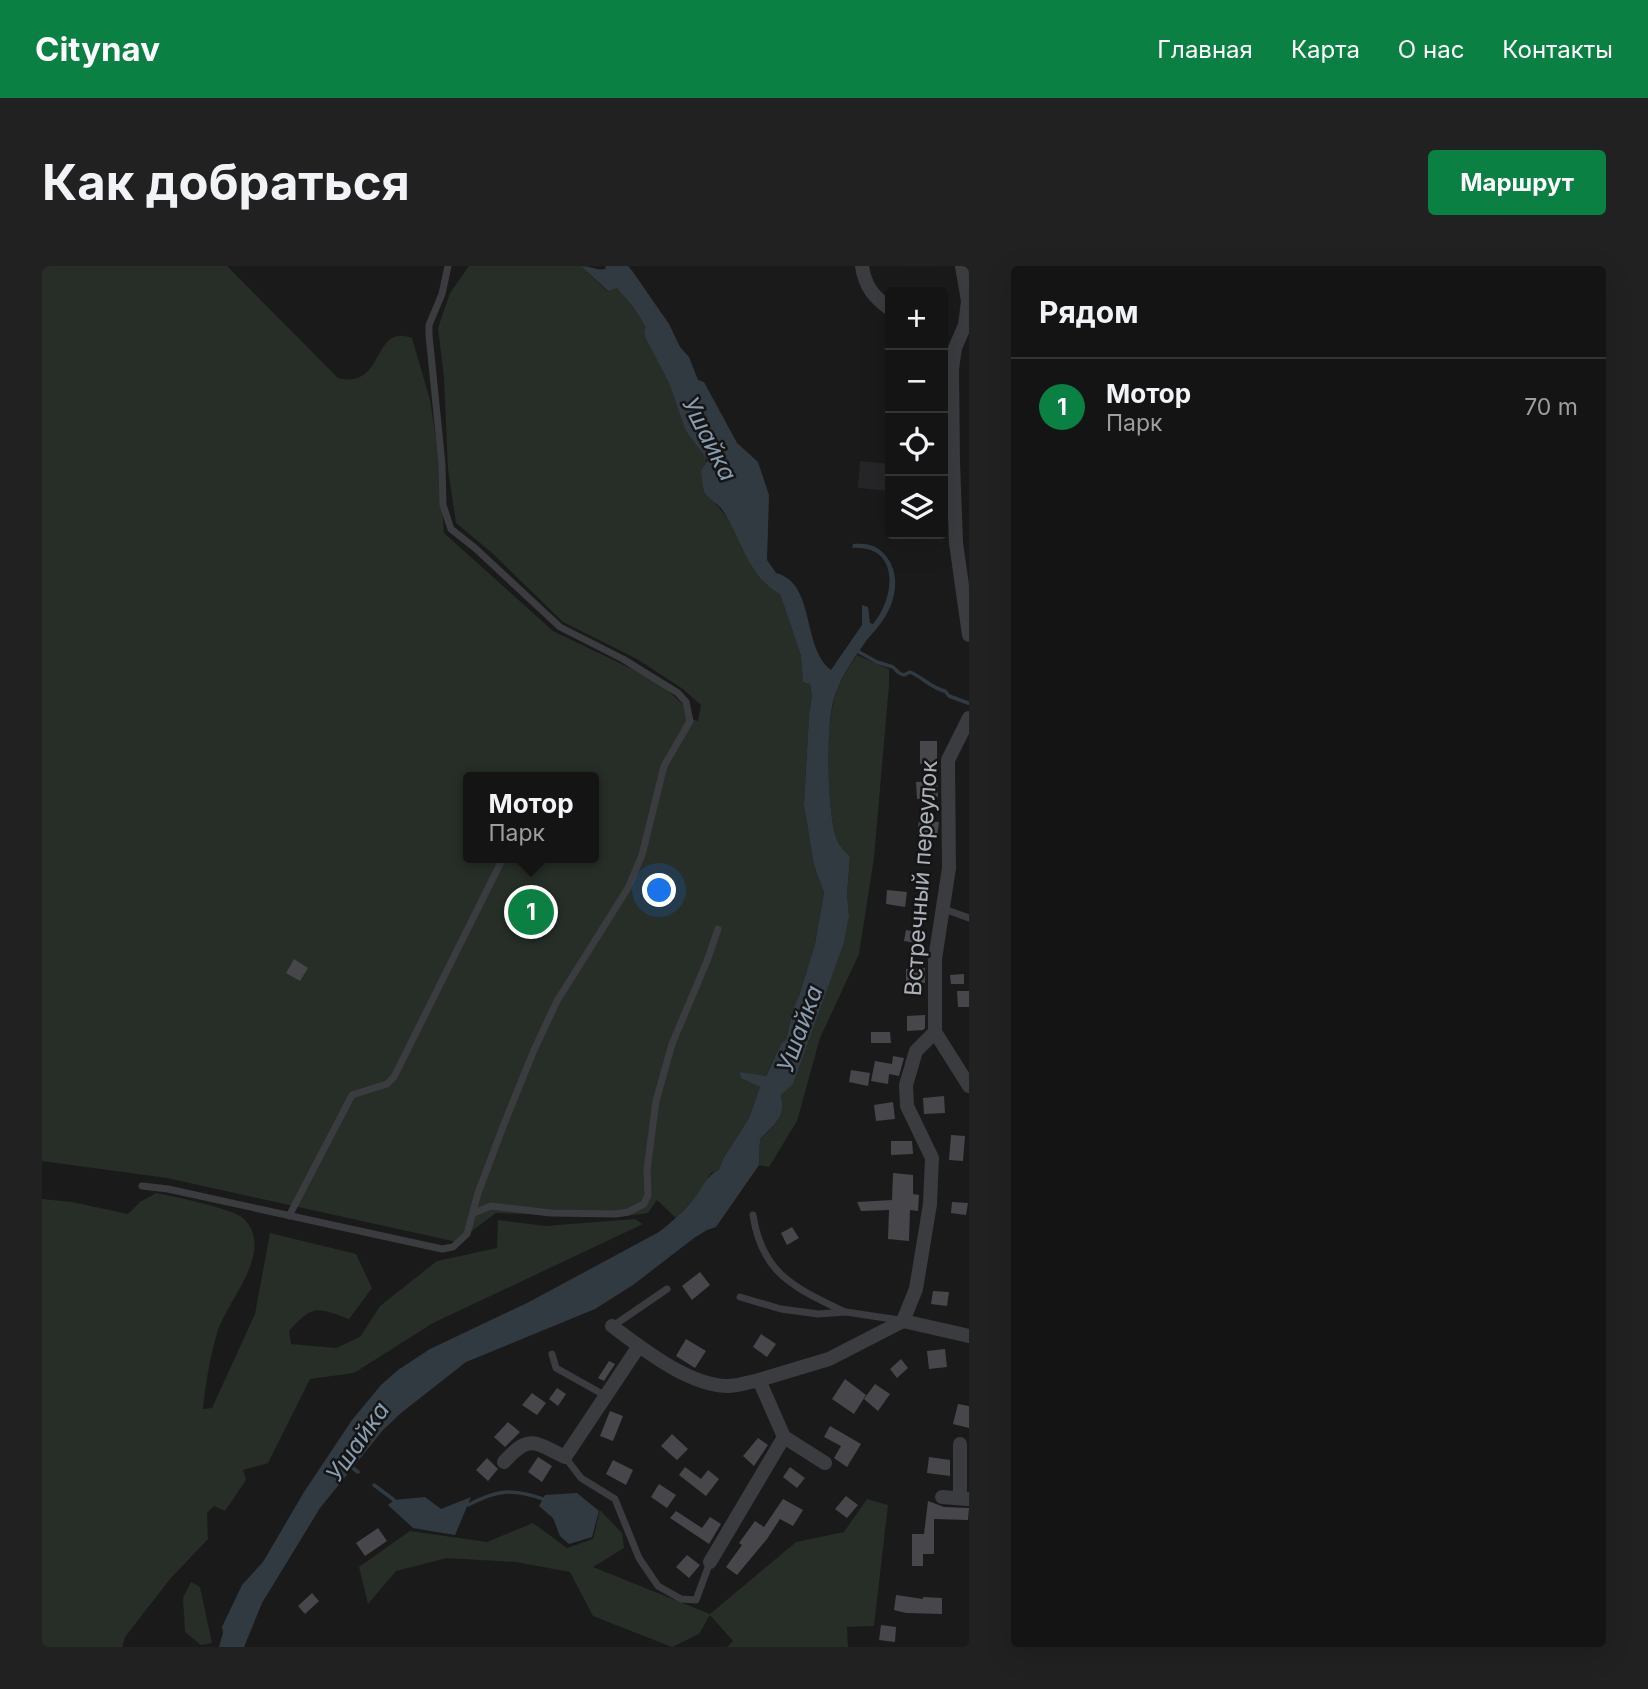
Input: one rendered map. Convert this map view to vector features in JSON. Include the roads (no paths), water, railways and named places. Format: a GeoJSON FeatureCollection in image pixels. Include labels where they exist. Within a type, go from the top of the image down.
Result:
{"type":"FeatureCollection","features":[{"type":"Feature","properties":{"kind":"street"},"geometry":{"type":"LineString","coordinates":[[862,266],[867,285],[874,296],[885,305]]}},
{"type":"Feature","properties":{"kind":"street"},"geometry":{"type":"LineString","coordinates":[[948,361],[964,325],[968,301],[962,266]]}},
{"type":"Feature","properties":{"kind":"street"},"geometry":{"type":"LineString","coordinates":[[948,381],[957,543],[969,635]]}},
{"type":"Feature","properties":{"kind":"street","name":"Встречный переулок"},"geometry":{"type":"LineString","coordinates":[[934,1032],[935,959],[949,868],[948,760],[969,718]]}},
{"type":"Feature","properties":{"kind":"street"},"geometry":{"type":"LineString","coordinates":[[903,1321],[916,1289],[930,1204],[932,1158],[907,1106],[905,1095],[916,1051],[934,1032],[969,1086]]}},
{"type":"Feature","properties":{"kind":"street"},"geometry":{"type":"LineString","coordinates":[[612,1326],[639,1346],[698,1381],[731,1386],[830,1359],[903,1321],[969,1336]]}},
{"type":"Feature","properties":{"kind":"street"},"geometry":{"type":"LineString","coordinates":[[504,1462],[519,1446],[535,1443],[565,1457],[639,1346]]}},
{"type":"Feature","properties":{"kind":"street"},"geometry":{"type":"LineString","coordinates":[[760,1380],[784,1437],[825,1464]]}},
{"type":"Feature","properties":{"kind":"street"},"geometry":{"type":"LineString","coordinates":[[709,1562],[784,1437]]}},
{"type":"Feature","properties":{"kind":"street"},"geometry":{"type":"LineString","coordinates":[[943,1497],[965,1499],[960,1444]]}},
{"type":"Feature","properties":{"kind":"lane"},"geometry":{"type":"LineString","coordinates":[[142,1185],[442,1249],[453,1247],[461,1241],[467,1234],[478,1193],[504,1124],[557,1001],[628,888],[642,855],[664,766],[686,730],[690,717],[686,702],[678,693],[623,659],[560,627],[452,529],[443,505],[442,464],[429,325],[442,294],[448,266]]}},
{"type":"Feature","properties":{"kind":"lane"},"geometry":{"type":"LineString","coordinates":[[289,1216],[352,1095],[387,1084],[394,1077],[501,863]]}},
{"type":"Feature","properties":{"kind":"lane"},"geometry":{"type":"LineString","coordinates":[[943,908],[969,918]]}},
{"type":"Feature","properties":{"kind":"lane"},"geometry":{"type":"LineString","coordinates":[[474,1213],[491,1206],[551,1213],[616,1214],[628,1212],[644,1204],[648,1195],[647,1170],[656,1101],[672,1044],[708,961],[718,929]]}},
{"type":"Feature","properties":{"kind":"lane"},"geometry":{"type":"LineString","coordinates":[[753,1215],[757,1239],[780,1275],[800,1289],[846,1312]]}},
{"type":"Feature","properties":{"kind":"lane"},"geometry":{"type":"LineString","coordinates":[[612,1326],[667,1289]]}},
{"type":"Feature","properties":{"kind":"lane"},"geometry":{"type":"LineString","coordinates":[[740,1297],[818,1314],[846,1312],[903,1321]]}},
{"type":"Feature","properties":{"kind":"lane"},"geometry":{"type":"LineString","coordinates":[[552,1354],[556,1368],[606,1397]]}},
{"type":"Feature","properties":{"kind":"lane"},"geometry":{"type":"LineString","coordinates":[[565,1457],[581,1478],[615,1499],[639,1558],[658,1586],[681,1600],[696,1600],[709,1562]]}},
{"type":"Feature","properties":{"kind":"water"},"geometry":{"type":"Polygon","coordinates":[[[581,266],[605,269],[606,266],[628,266],[669,324],[680,347],[689,357],[698,380],[704,382],[737,443],[758,462],[769,495],[767,560],[776,573],[789,579],[797,589],[815,647],[831,670],[862,625],[862,605],[868,607],[870,623],[873,624],[881,613],[889,587],[886,563],[868,549],[852,548],[853,544],[875,547],[883,552],[891,563],[895,588],[891,605],[843,678],[833,702],[829,731],[831,811],[837,840],[850,857],[847,894],[849,916],[844,943],[793,1084],[781,1095],[781,1115],[760,1139],[759,1165],[716,1227],[694,1238],[633,1285],[595,1309],[466,1362],[401,1413],[383,1430],[320,1508],[262,1603],[244,1647],[219,1647],[222,1627],[242,1585],[263,1562],[304,1492],[352,1420],[381,1385],[430,1349],[529,1302],[659,1232],[685,1209],[707,1179],[719,1170],[749,1118],[760,1087],[741,1078],[740,1072],[766,1076],[782,1042],[786,1040],[815,944],[824,893],[814,865],[804,805],[812,696],[810,684],[803,682],[801,656],[780,594],[760,578],[721,508],[705,493],[701,471],[708,460],[707,429],[692,406],[679,374],[673,369],[674,362],[658,349],[636,311],[617,288],[608,291],[581,266]]]}},
{"type":"Feature","properties":{"kind":"water"},"geometry":{"type":"Polygon","coordinates":[[[577,1493],[599,1511],[592,1537],[569,1544],[560,1536],[553,1518],[539,1506],[545,1495],[577,1493]]]}},
{"type":"Feature","properties":{"kind":"water"},"geometry":{"type":"Polygon","coordinates":[[[425,1497],[441,1509],[471,1497],[455,1535],[413,1528],[388,1505],[394,1500],[425,1497]]]}},
{"type":"Feature","properties":{"kind":"waterway","name":"Ушайка"},"geometry":{"type":"LineString","coordinates":[[656,333],[680,379],[696,425],[726,465]]}},
{"type":"Feature","properties":{"kind":"waterway"},"geometry":{"type":"LineString","coordinates":[[859,652],[893,667],[904,675],[910,672],[945,691],[949,696],[968,703]]}},
{"type":"Feature","properties":{"kind":"waterway"},"geometry":{"type":"LineString","coordinates":[[349,1465],[358,1472]]}},
{"type":"Feature","properties":{"kind":"waterway"},"geometry":{"type":"LineString","coordinates":[[374,1485],[394,1500]]}},
{"type":"Feature","properties":{"kind":"waterway"},"geometry":{"type":"LineString","coordinates":[[468,1505],[504,1492],[522,1493],[543,1499]]}},
{"type":"Feature","properties":{"kind":"place","name":"Мотор"},"geometry":{"type":"Point","coordinates":[531,912]}}]}
